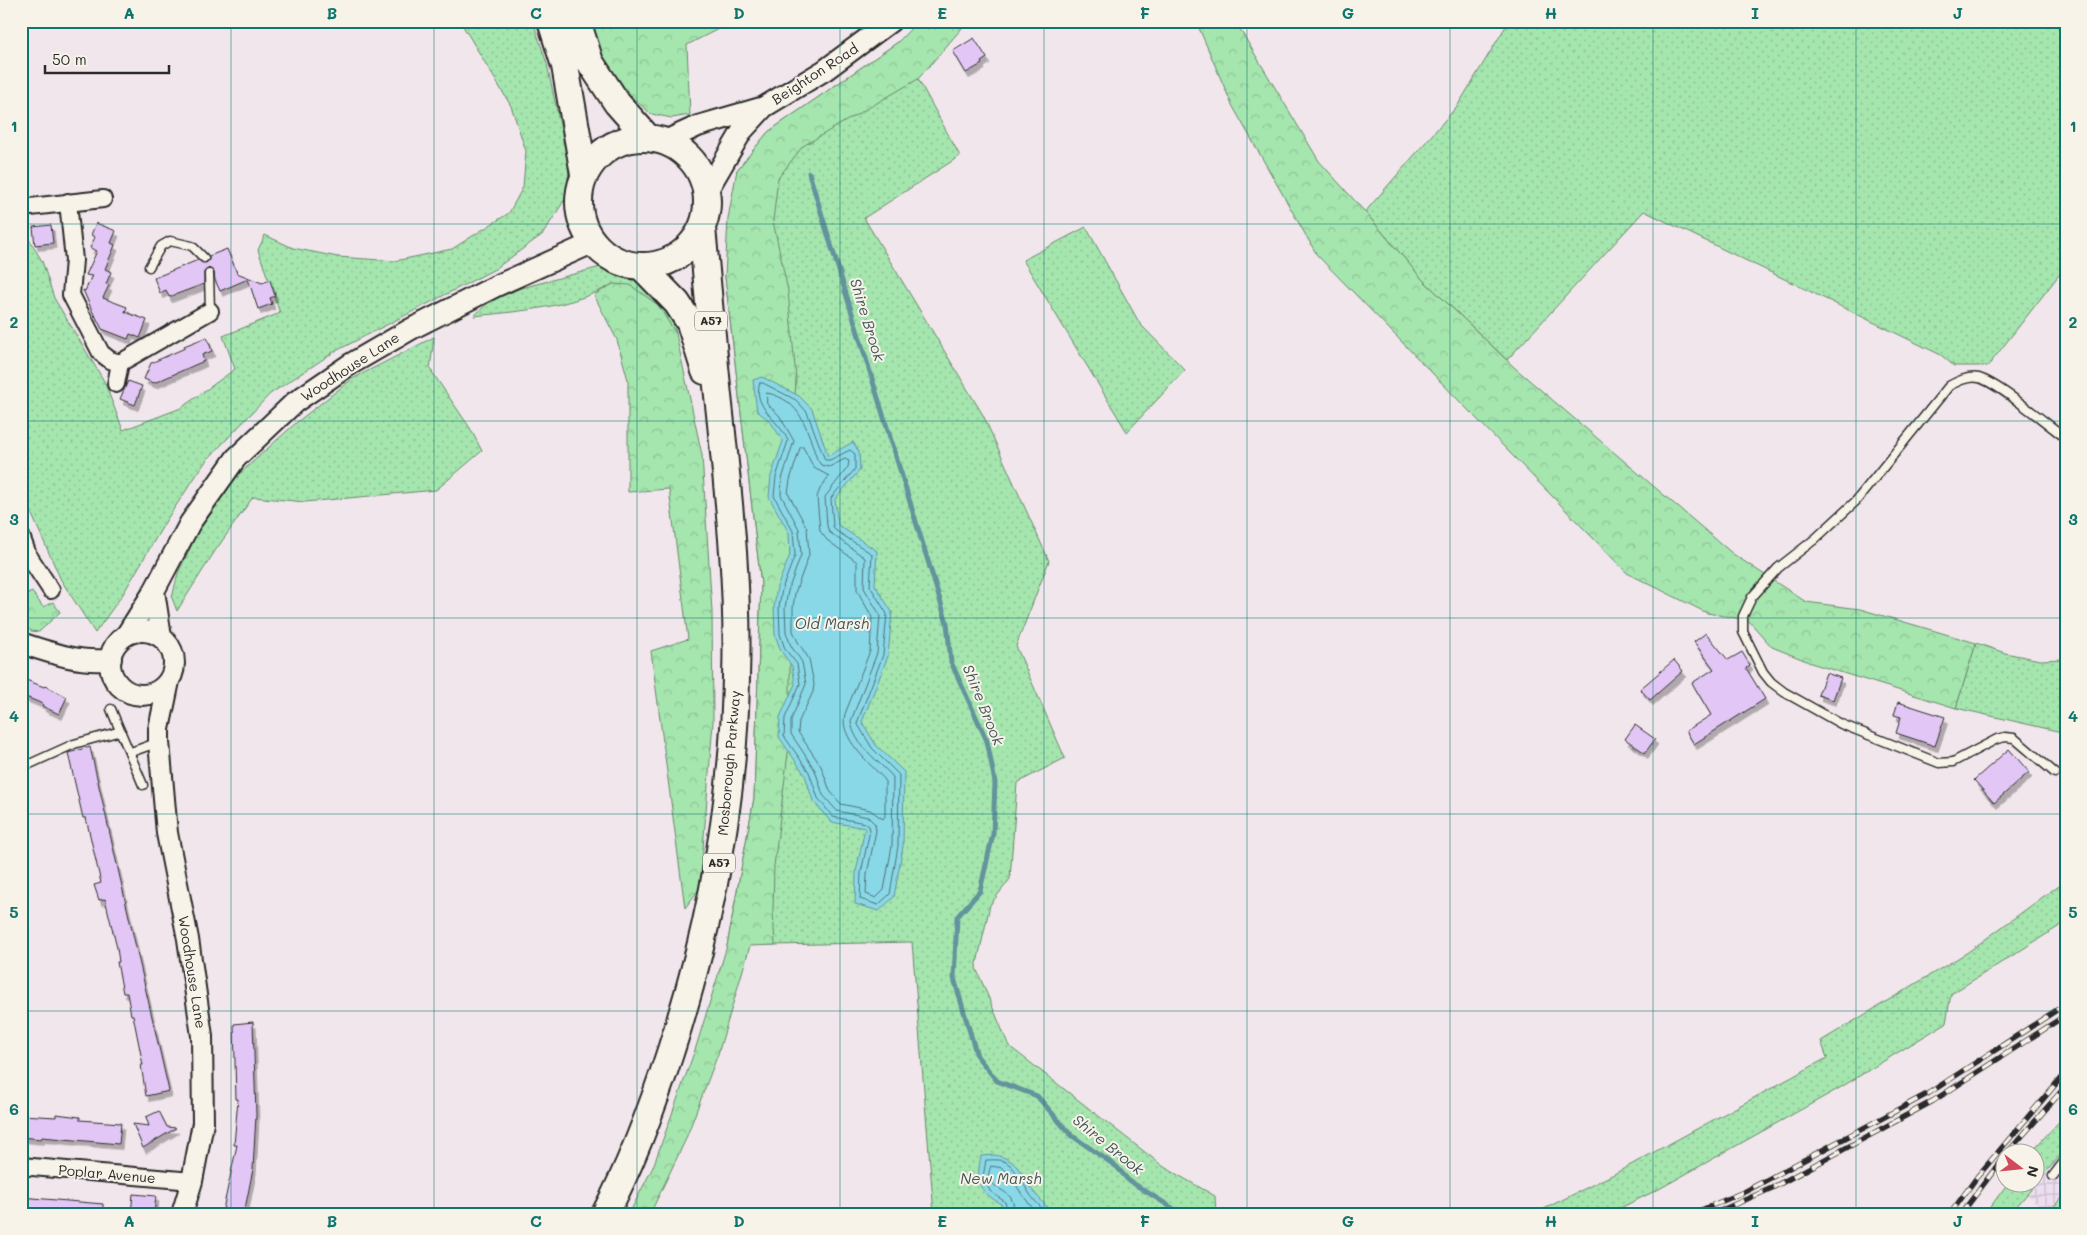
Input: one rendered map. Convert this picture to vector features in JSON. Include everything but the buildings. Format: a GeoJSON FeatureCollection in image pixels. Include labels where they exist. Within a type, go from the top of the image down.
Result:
{"type":"FeatureCollection","features":[{"type":"Feature","properties":{"kind":"highway"},"geometry":{"type":"LineString","coordinates":[[551,21],[565,66],[584,174]]}},
{"type":"Feature","properties":{"kind":"highway"},"geometry":{"type":"LineString","coordinates":[[577,21],[590,62],[617,103],[656,139],[691,159],[703,178],[707,191],[706,214],[702,228],[690,246],[675,258],[654,266],[642,267],[619,262],[605,255],[592,243],[581,220],[578,198],[584,174],[597,156],[615,142],[656,139]]}},
{"type":"Feature","properties":{"kind":"highway","name":"Mosborough Parkway"},"geometry":{"type":"LineString","coordinates":[[605,1214],[650,1116],[682,1016],[711,908],[724,831],[732,759],[736,676],[734,575],[728,493],[702,228]]}},
{"type":"Feature","properties":{"kind":"highway","name":"Mosborough Parkway"},"geometry":{"type":"LineString","coordinates":[[642,267],[677,303],[690,323],[720,414]]}},
{"type":"Feature","properties":{"kind":"street","name":"Beighton Road"},"geometry":{"type":"LineString","coordinates":[[707,191],[742,131],[764,108],[825,70],[880,26]]}},
{"type":"Feature","properties":{"kind":"street","name":"Beighton Road"},"geometry":{"type":"LineString","coordinates":[[656,139],[764,108]]}},
{"type":"Feature","properties":{"kind":"street"},"geometry":{"type":"LineString","coordinates":[[21,208],[103,199]]}},
{"type":"Feature","properties":{"kind":"street"},"geometry":{"type":"LineString","coordinates":[[68,202],[74,260],[71,295],[101,353],[110,360],[120,363],[210,311]]}},
{"type":"Feature","properties":{"kind":"street","name":"Woodhouse Lane"},"geometry":{"type":"LineString","coordinates":[[127,634],[154,591],[190,523],[236,458],[295,402],[349,365],[411,329],[496,286],[592,243]]}},
{"type":"Feature","properties":{"kind":"street"},"geometry":{"type":"LineString","coordinates":[[116,384],[120,363]]}},
{"type":"Feature","properties":{"kind":"street"},"geometry":{"type":"LineString","coordinates":[[21,536],[24,562],[51,590]]}},
{"type":"Feature","properties":{"kind":"street"},"geometry":{"type":"LineString","coordinates":[[154,591],[162,637]]}},
{"type":"Feature","properties":{"kind":"street"},"geometry":{"type":"LineString","coordinates":[[146,631],[162,637],[169,645],[174,656],[174,667],[169,681],[161,689],[151,694],[142,695],[122,688],[115,679],[111,669],[111,659],[114,648],[127,634],[146,631]]}},
{"type":"Feature","properties":{"kind":"street"},"geometry":{"type":"LineString","coordinates":[[21,643],[60,654],[99,661],[111,659]]}},
{"type":"Feature","properties":{"kind":"street","name":"Woodhouse Lane"},"geometry":{"type":"LineString","coordinates":[[169,681],[159,736],[167,833],[188,939],[202,1036],[203,1123],[192,1181],[182,1214]]}},
{"type":"Feature","properties":{"kind":"street","name":"Woodhouse Lane"},"geometry":{"type":"LineString","coordinates":[[142,695],[159,736]]}},
{"type":"Feature","properties":{"kind":"street","name":"Poplar Avenue"},"geometry":{"type":"LineString","coordinates":[[21,1166],[192,1181]]}},
{"type":"Feature","properties":{"kind":"lane"},"geometry":{"type":"LineString","coordinates":[[149,267],[161,246],[170,240],[192,246],[204,258]]}},
{"type":"Feature","properties":{"kind":"lane"},"geometry":{"type":"LineString","coordinates":[[209,274],[210,311]]}},
{"type":"Feature","properties":{"kind":"lane"},"geometry":{"type":"LineString","coordinates":[[2056,772],[2014,738],[2005,737],[1997,739],[1974,753],[1952,762],[1938,763],[1841,724],[1784,692],[1771,682],[1763,672],[1743,632],[1743,616],[1752,597],[1778,568],[1815,539],[1856,501],[1949,386],[1963,379],[1978,378],[1992,384],[2066,438]]}},
{"type":"Feature","properties":{"kind":"lane"},"geometry":{"type":"LineString","coordinates":[[111,709],[144,785]]}},
{"type":"Feature","properties":{"kind":"lane"},"geometry":{"type":"LineString","coordinates":[[21,768],[74,744],[121,731]]}},
{"type":"Feature","properties":{"kind":"lane"},"geometry":{"type":"LineString","coordinates":[[131,752],[159,736]]}},
{"type":"Feature","properties":{"kind":"lane"},"geometry":{"type":"LineString","coordinates":[[2053,1176],[2066,1159]]}},
{"type":"Feature","properties":{"kind":"shaded area"},"geometry":{"type":"Polygon","coordinates":[[[2066,1149],[2066,1193],[2046,1214],[2028,1195],[2030,1192],[2044,1192],[2044,1176],[2066,1149]]]}},
{"type":"Feature","properties":{"kind":"green space"},"geometry":{"type":"Polygon","coordinates":[[[460,21],[533,21],[547,64],[569,168],[567,196],[543,234],[495,269],[334,352],[270,394],[206,461],[167,519],[123,594],[95,633],[61,580],[21,490],[21,226],[42,261],[54,298],[104,381],[123,430],[181,408],[235,369],[223,336],[280,313],[258,250],[265,235],[293,248],[338,257],[395,261],[452,249],[509,213],[523,187],[526,151],[511,106],[460,21]]]}},
{"type":"Feature","properties":{"kind":"green space"},"geometry":{"type":"Polygon","coordinates":[[[590,21],[734,21],[687,45],[690,115],[672,118],[651,114],[632,97],[602,61],[590,21]]]}},
{"type":"Feature","properties":{"kind":"green space"},"geometry":{"type":"Polygon","coordinates":[[[918,21],[968,21],[918,79],[803,146],[778,178],[773,221],[788,291],[796,378],[790,494],[790,737],[774,866],[773,911],[775,945],[750,946],[718,1054],[685,1141],[650,1214],[629,1214],[653,1167],[696,1047],[727,946],[754,798],[761,584],[725,277],[728,218],[737,170],[768,132],[898,42],[918,21]]]}},
{"type":"Feature","properties":{"kind":"green space"},"geometry":{"type":"Polygon","coordinates":[[[1196,21],[1235,21],[1319,161],[1422,279],[1515,368],[1733,554],[1806,602],[1860,609],[1976,643],[1956,708],[1814,664],[1772,647],[1748,620],[1707,613],[1627,573],[1317,255],[1232,105],[1196,21]]]}},
{"type":"Feature","properties":{"kind":"green space"},"geometry":{"type":"Polygon","coordinates":[[[1509,21],[2066,21],[2066,266],[1988,366],[1954,366],[1941,355],[1644,211],[1507,360],[1422,279],[1365,212],[1458,105],[1509,21]]]}},
{"type":"Feature","properties":{"kind":"green space"},"geometry":{"type":"Polygon","coordinates":[[[898,42],[960,156],[864,218],[983,415],[1049,561],[1016,646],[1065,758],[1017,783],[1010,879],[990,905],[976,968],[1009,1046],[1164,1167],[1215,1196],[1216,1214],[934,1214],[912,942],[727,946],[754,798],[761,584],[725,277],[737,170],[768,132],[898,42]]]}},
{"type":"Feature","properties":{"kind":"green space"},"geometry":{"type":"Polygon","coordinates":[[[1086,227],[1140,324],[1185,370],[1127,432],[1023,260],[1086,227]]]}},
{"type":"Feature","properties":{"kind":"green space"},"geometry":{"type":"Polygon","coordinates":[[[604,266],[634,273],[671,312],[676,334],[658,305],[613,284],[597,292],[563,303],[528,310],[474,316],[489,302],[518,289],[604,266]]]}},
{"type":"Feature","properties":{"kind":"green space"},"geometry":{"type":"Polygon","coordinates":[[[613,284],[630,285],[658,305],[676,334],[702,455],[712,612],[713,722],[700,888],[685,908],[651,651],[688,639],[669,489],[628,492],[628,380],[617,340],[594,295],[613,284]]]}},
{"type":"Feature","properties":{"kind":"green space"},"geometry":{"type":"Polygon","coordinates":[[[434,337],[430,369],[470,428],[482,451],[436,490],[305,502],[253,497],[215,551],[177,611],[172,598],[178,573],[198,532],[238,475],[297,422],[352,379],[434,337]]]}},
{"type":"Feature","properties":{"kind":"green space"},"geometry":{"type":"Polygon","coordinates":[[[32,592],[43,607],[53,602],[60,612],[39,632],[31,631],[21,621],[21,605],[27,594],[32,592]]]}},
{"type":"Feature","properties":{"kind":"green space"},"geometry":{"type":"Polygon","coordinates":[[[1976,643],[2005,653],[2040,660],[2063,659],[2066,733],[1956,708],[1976,643]]]}},
{"type":"Feature","properties":{"kind":"green space"},"geometry":{"type":"Polygon","coordinates":[[[2066,880],[2066,922],[1951,994],[1946,1023],[1838,1089],[1659,1189],[1608,1214],[1534,1214],[1614,1174],[1827,1058],[1821,1041],[1968,952],[2066,880]]]}},
{"type":"Feature","properties":{"kind":"green space"},"geometry":{"type":"Polygon","coordinates":[[[2066,1114],[2066,1149],[2044,1175],[2044,1142],[2040,1142],[2066,1114]]]}},
{"type":"Feature","properties":{"kind":"green space"},"geometry":{"type":"Polygon","coordinates":[[[2001,1192],[2029,1192],[2010,1214],[1985,1214],[2001,1192]]]}},
{"type":"Feature","properties":{"kind":"green space"},"geometry":{"type":"Polygon","coordinates":[[[2066,1193],[2066,1214],[2047,1214],[2066,1193]]]}},
{"type":"Feature","properties":{"kind":"water","name":"Old Marsh"},"geometry":{"type":"Polygon","coordinates":[[[762,377],[799,396],[812,409],[828,456],[853,442],[859,452],[860,470],[835,499],[838,525],[877,551],[875,585],[892,612],[888,656],[862,722],[876,745],[904,772],[903,846],[894,897],[879,911],[855,904],[856,872],[865,828],[831,822],[813,801],[805,775],[779,737],[780,717],[795,684],[792,666],[781,651],[775,635],[774,607],[777,587],[790,555],[789,533],[769,497],[771,476],[783,441],[770,421],[757,411],[753,380],[762,377]]]}},
{"type":"Feature","properties":{"kind":"water","name":"New Marsh"},"geometry":{"type":"Polygon","coordinates":[[[995,1155],[1008,1160],[1016,1166],[1029,1186],[1048,1208],[1048,1214],[1004,1214],[1001,1204],[983,1190],[979,1179],[981,1156],[995,1155]]]}},
{"type":"Feature","properties":{"kind":"waterway","name":"Shire Brook"},"geometry":{"type":"LineString","coordinates":[[809,173],[947,623],[951,662],[987,741],[995,782],[993,834],[980,891],[957,917],[954,978],[977,1056],[997,1081],[1037,1096],[1071,1135],[1117,1167],[1128,1180],[1177,1211],[1176,1214]]}},
{"type":"Feature","properties":{"kind":"railway"},"geometry":{"type":"LineString","coordinates":[[1692,1214],[1746,1191],[1929,1093],[2066,1004]]}},
{"type":"Feature","properties":{"kind":"railway"},"geometry":{"type":"LineString","coordinates":[[1713,1214],[1772,1188],[1933,1101],[2066,1015]]}},
{"type":"Feature","properties":{"kind":"railway"},"geometry":{"type":"LineString","coordinates":[[1950,1214],[1977,1177],[2066,1072]]}},
{"type":"Feature","properties":{"kind":"railway"},"geometry":{"type":"LineString","coordinates":[[2017,1142],[2066,1086]]}},
{"type":"Feature","properties":{"kind":"railway"},"geometry":{"type":"LineString","coordinates":[[1961,1214],[1994,1170]]}}]}
